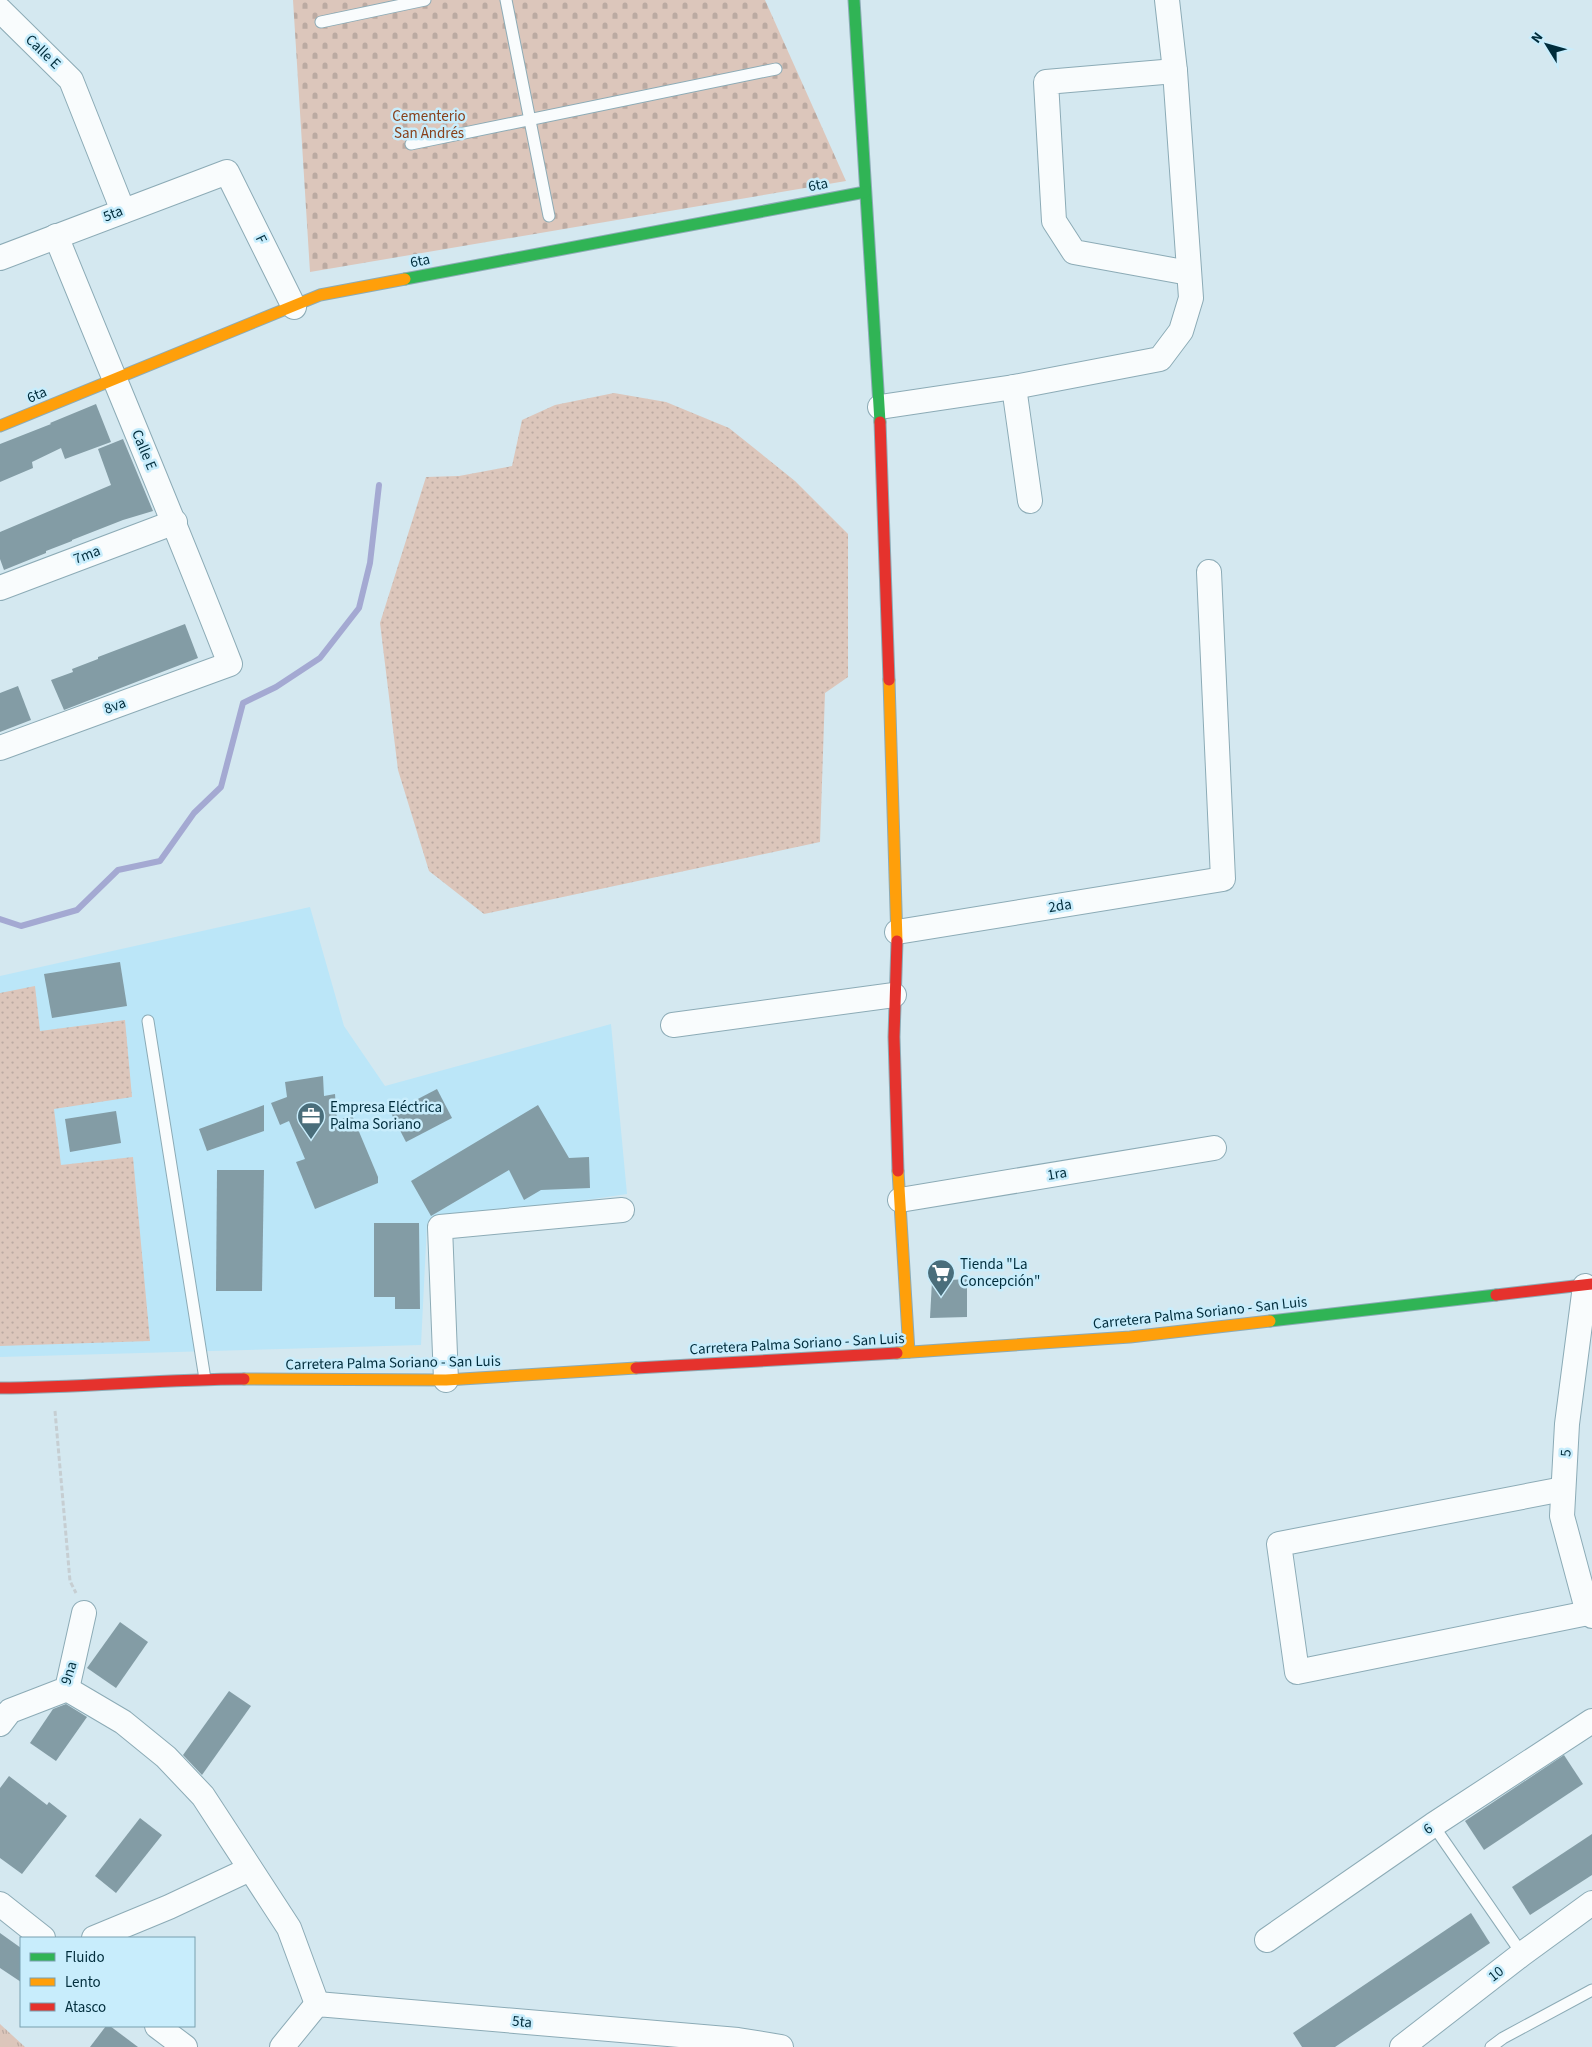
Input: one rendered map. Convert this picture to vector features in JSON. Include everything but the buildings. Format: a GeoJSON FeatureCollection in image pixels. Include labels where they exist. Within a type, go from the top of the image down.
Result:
{"type":"FeatureCollection","features":[{"type":"Feature","properties":{"kind":"street"},"geometry":{"type":"LineString","coordinates":[[854,0],[880,407],[898,932],[894,995],[900,1200],[909,1352]]}},
{"type":"Feature","properties":{"kind":"street"},"geometry":{"type":"LineString","coordinates":[[880,407],[1014,387],[1160,359],[1181,331],[1191,298],[1175,71],[1167,0]]}},
{"type":"Feature","properties":{"kind":"street","name":"Calle E"},"geometry":{"type":"LineString","coordinates":[[0,10],[71,80],[123,211]]}},
{"type":"Feature","properties":{"kind":"street"},"geometry":{"type":"LineString","coordinates":[[1175,71],[1046,82],[1054,221],[1074,252],[1189,273]]}},
{"type":"Feature","properties":{"kind":"street","name":"5ta"},"geometry":{"type":"LineString","coordinates":[[0,258],[227,172]]}},
{"type":"Feature","properties":{"kind":"street","name":"F"},"geometry":{"type":"LineString","coordinates":[[227,172],[294,307]]}},
{"type":"Feature","properties":{"kind":"street","name":"6ta"},"geometry":{"type":"LineString","coordinates":[[0,426],[320,295],[865,192]]}},
{"type":"Feature","properties":{"kind":"street","name":"Calle E"},"geometry":{"type":"LineString","coordinates":[[56,236],[114,380],[175,522],[230,664]]}},
{"type":"Feature","properties":{"kind":"street"},"geometry":{"type":"LineString","coordinates":[[1014,387],[1030,501]]}},
{"type":"Feature","properties":{"kind":"street","name":"7ma"},"geometry":{"type":"LineString","coordinates":[[0,588],[175,522]]}},
{"type":"Feature","properties":{"kind":"street","name":"2da"},"geometry":{"type":"LineString","coordinates":[[898,932],[1222,879],[1209,572]]}},
{"type":"Feature","properties":{"kind":"street","name":"8va"},"geometry":{"type":"LineString","coordinates":[[0,748],[230,664]]}},
{"type":"Feature","properties":{"kind":"street"},"geometry":{"type":"LineString","coordinates":[[673,1025],[894,995]]}},
{"type":"Feature","properties":{"kind":"street","name":"1ra"},"geometry":{"type":"LineString","coordinates":[[900,1200],[1214,1148]]}},
{"type":"Feature","properties":{"kind":"street"},"geometry":{"type":"LineString","coordinates":[[446,1380],[440,1227],[622,1210]]}},
{"type":"Feature","properties":{"kind":"street","name":"Carretera Palma Soriano - San Luis"},"geometry":{"type":"LineString","coordinates":[[0,1388],[53,1388],[205,1379],[446,1380],[909,1352],[1130,1337],[1588,1285]]}},
{"type":"Feature","properties":{"kind":"street","name":"5"},"geometry":{"type":"LineString","coordinates":[[1588,1285],[1567,1424],[1562,1516],[1590,1615]]}},
{"type":"Feature","properties":{"kind":"street"},"geometry":{"type":"LineString","coordinates":[[1563,1489],[1279,1544],[1297,1672],[1590,1615]]}},
{"type":"Feature","properties":{"kind":"street","name":"9na"},"geometry":{"type":"LineString","coordinates":[[3,1713],[67,1689],[84,1613]]}},
{"type":"Feature","properties":{"kind":"street"},"geometry":{"type":"LineString","coordinates":[[67,1689],[123,1722],[166,1757],[203,1796],[289,1928],[317,2004],[282,2047]]}},
{"type":"Feature","properties":{"kind":"street","name":"6"},"geometry":{"type":"LineString","coordinates":[[1267,1940],[1433,1826],[1592,1721]]}},
{"type":"Feature","properties":{"kind":"street"},"geometry":{"type":"LineString","coordinates":[[96,1937],[169,1907],[250,1869]]}},
{"type":"Feature","properties":{"kind":"street","name":"10"},"geometry":{"type":"LineString","coordinates":[[1402,2047],[1522,1954],[1592,1903]]}},
{"type":"Feature","properties":{"kind":"street"},"geometry":{"type":"LineString","coordinates":[[0,1904],[42,1937]]}},
{"type":"Feature","properties":{"kind":"street","name":"5ta"},"geometry":{"type":"LineString","coordinates":[[317,2004],[738,2040],[781,2047]]}},
{"type":"Feature","properties":{"kind":"street"},"geometry":{"type":"LineString","coordinates":[[158,2027],[185,2047]]}},
{"type":"Feature","properties":{"kind":"lane"},"geometry":{"type":"LineString","coordinates":[[321,22],[426,0]]}},
{"type":"Feature","properties":{"kind":"lane"},"geometry":{"type":"LineString","coordinates":[[506,0],[549,216]]}},
{"type":"Feature","properties":{"kind":"lane"},"geometry":{"type":"LineString","coordinates":[[411,144],[776,69]]}},
{"type":"Feature","properties":{"kind":"lane"},"geometry":{"type":"LineString","coordinates":[[148,1021],[205,1379]]}},
{"type":"Feature","properties":{"kind":"lane"},"geometry":{"type":"LineString","coordinates":[[1433,1826],[1522,1954]]}},
{"type":"Feature","properties":{"kind":"lane"},"geometry":{"type":"LineString","coordinates":[[1491,2047],[1503,2038],[1592,1990]]}},
{"type":"Feature","properties":{"kind":"path"},"geometry":{"type":"LineString","coordinates":[[53,1388],[70,1581],[84,1613]]}},
{"type":"Feature","properties":{"kind":"shaded area","name":"Empresa Eléctrica Palma Soriano"},"geometry":{"type":"Polygon","coordinates":[[[310,907],[344,1026],[385,1086],[611,1024],[627,1194],[427,1224],[421,1345],[0,1357],[0,976],[310,907]]]}},
{"type":"Feature","properties":{"kind":"green space","name":"Cementerio San Andrés"},"geometry":{"type":"Polygon","coordinates":[[[293,0],[765,0],[846,181],[310,272],[293,0]]]}},
{"type":"Feature","properties":{"kind":"green space"},"geometry":{"type":"Polygon","coordinates":[[[614,393],[666,402],[729,428],[795,481],[848,534],[848,677],[825,693],[820,842],[484,914],[429,871],[398,770],[380,623],[426,477],[459,476],[512,466],[522,420],[555,405],[614,393]]]}},
{"type":"Feature","properties":{"kind":"green space"},"geometry":{"type":"Polygon","coordinates":[[[35,986],[40,1031],[125,1020],[132,1097],[54,1109],[61,1165],[133,1157],[150,1341],[0,1346],[0,993],[35,986]]]}},
{"type":"Feature","properties":{"kind":"green space"},"geometry":{"type":"Polygon","coordinates":[[[0,2024],[25,2047],[0,2047],[0,2024]]]}},
{"type":"Feature","properties":{"kind":"waterway"},"geometry":{"type":"LineString","coordinates":[[0,919],[21,926],[77,910],[118,870],[160,861],[194,813],[221,787],[243,703],[276,687],[320,658],[359,608],[370,563],[379,485]]}},
{"type":"Feature","properties":{"kind":"traffic: fast"},"geometry":{"type":"LineString","coordinates":[[854,0],[880,422]]}},
{"type":"Feature","properties":{"kind":"traffic: fast"},"geometry":{"type":"LineString","coordinates":[[405,279],[865,192]]}},
{"type":"Feature","properties":{"kind":"traffic: fast"},"geometry":{"type":"LineString","coordinates":[[1270,1321],[1496,1295]]}},
{"type":"Feature","properties":{"kind":"traffic: slow"},"geometry":{"type":"LineString","coordinates":[[0,426],[320,295],[405,279]]}},
{"type":"Feature","properties":{"kind":"traffic: slow"},"geometry":{"type":"LineString","coordinates":[[889,680],[897,941]]}},
{"type":"Feature","properties":{"kind":"traffic: slow"},"geometry":{"type":"LineString","coordinates":[[898,1171],[909,1352]]}},
{"type":"Feature","properties":{"kind":"traffic: slow"},"geometry":{"type":"LineString","coordinates":[[897,1353],[1130,1337],[1270,1321]]}},
{"type":"Feature","properties":{"kind":"traffic: slow"},"geometry":{"type":"LineString","coordinates":[[244,1379],[446,1380],[636,1368]]}},
{"type":"Feature","properties":{"kind":"traffic: jam"},"geometry":{"type":"LineString","coordinates":[[880,422],[889,680]]}},
{"type":"Feature","properties":{"kind":"traffic: jam"},"geometry":{"type":"LineString","coordinates":[[897,941],[894,1037],[898,1171]]}},
{"type":"Feature","properties":{"kind":"traffic: jam"},"geometry":{"type":"LineString","coordinates":[[1496,1295],[1592,1284]]}},
{"type":"Feature","properties":{"kind":"traffic: jam"},"geometry":{"type":"LineString","coordinates":[[636,1368],[897,1353]]}},
{"type":"Feature","properties":{"kind":"traffic: jam"},"geometry":{"type":"LineString","coordinates":[[0,1388],[244,1379]]}},
{"type":"Feature","properties":{"kind":"place","name":"Empresa Eléctrica Palma Soriano"},"geometry":{"type":"Point","coordinates":[311,1140]}},
{"type":"Feature","properties":{"kind":"place","name":"Tienda \"La Concepción\""},"geometry":{"type":"Point","coordinates":[941,1297]}}]}
